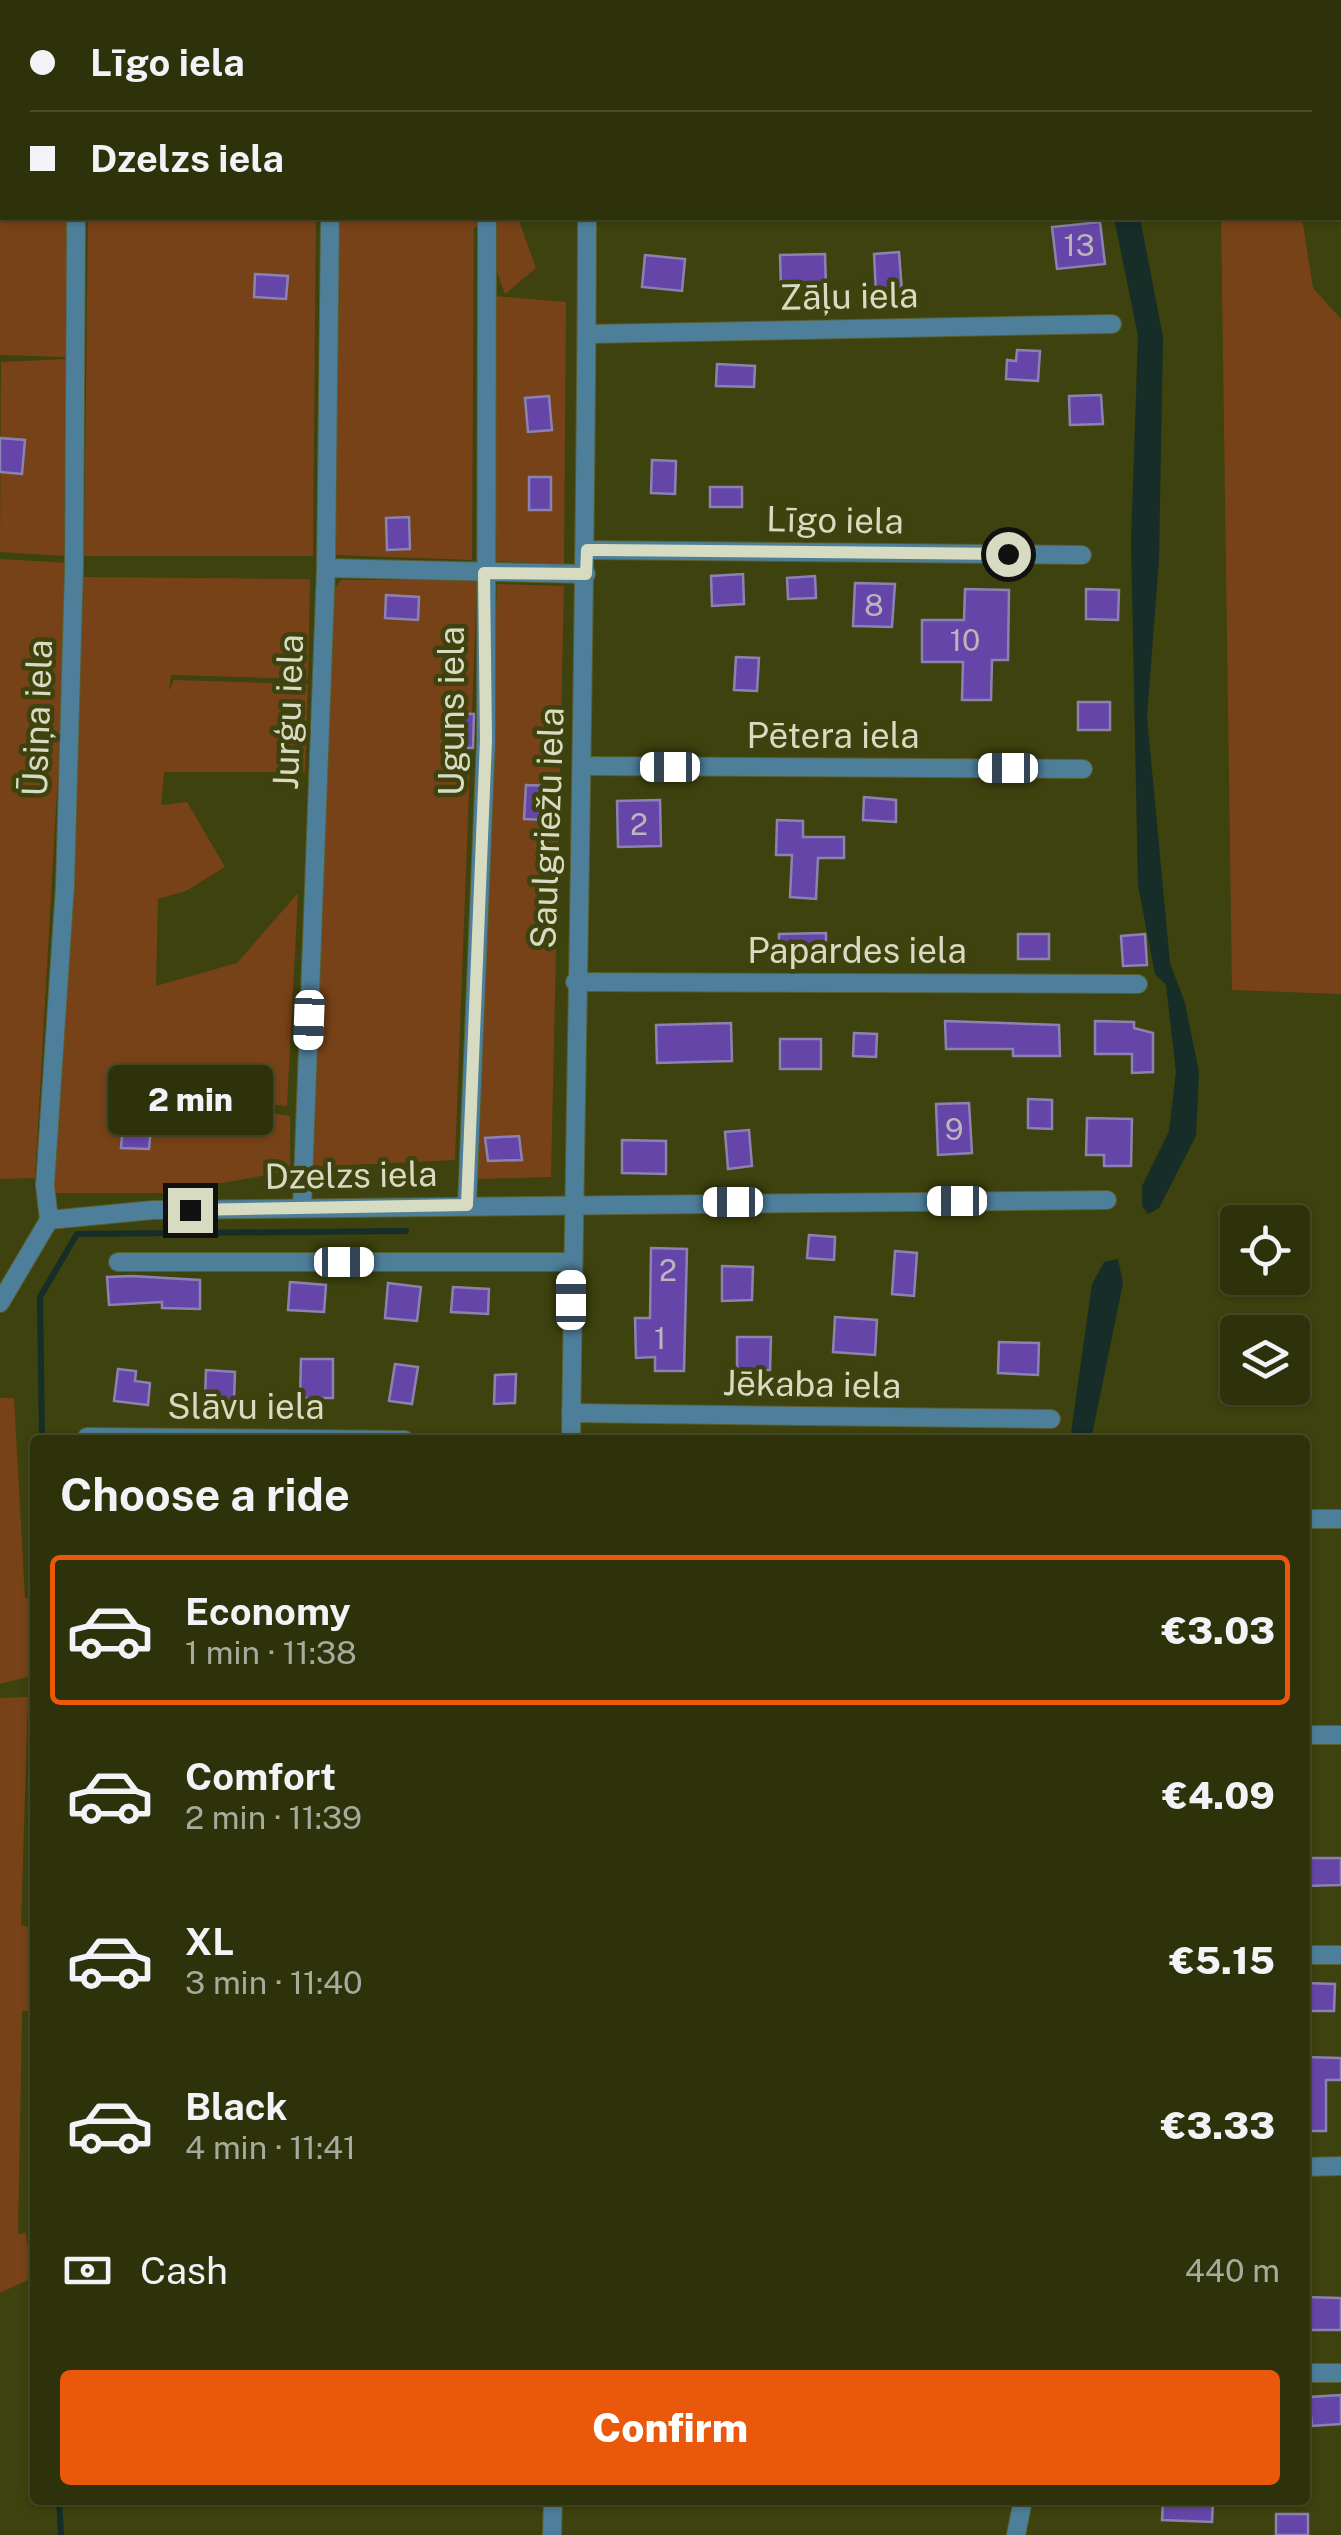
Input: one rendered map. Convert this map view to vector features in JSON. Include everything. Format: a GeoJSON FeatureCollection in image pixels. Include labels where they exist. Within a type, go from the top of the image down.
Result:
{"type":"FeatureCollection","features":[{"type":"Feature","properties":{"kind":"street","name":"Ūsiņa iela"},"geometry":{"type":"LineString","coordinates":[[49,1220],[45,1185],[65,886],[73,587],[76,220]]}},
{"type":"Feature","properties":{"kind":"street","name":"Jurģu iela"},"geometry":{"type":"LineString","coordinates":[[302,1208],[326,568],[330,220]]}},
{"type":"Feature","properties":{"kind":"street","name":"Uguns iela"},"geometry":{"type":"LineString","coordinates":[[467,1205],[486,740],[487,220]]}},
{"type":"Feature","properties":{"kind":"street","name":"Saulgriežu iela"},"geometry":{"type":"LineString","coordinates":[[571,1435],[574,982],[587,550],[587,220]]}},
{"type":"Feature","properties":{"kind":"street","name":"Zāļu iela"},"geometry":{"type":"LineString","coordinates":[[587,334],[1112,324]]}},
{"type":"Feature","properties":{"kind":"street","name":"Līgo iela"},"geometry":{"type":"LineString","coordinates":[[587,550],[1082,556]]}},
{"type":"Feature","properties":{"kind":"street"},"geometry":{"type":"LineString","coordinates":[[326,568],[586,574]]}},
{"type":"Feature","properties":{"kind":"street","name":"Pētera iela"},"geometry":{"type":"LineString","coordinates":[[582,766],[1083,768]]}},
{"type":"Feature","properties":{"kind":"street","name":"Papardes iela"},"geometry":{"type":"LineString","coordinates":[[574,982],[1138,984]]}},
{"type":"Feature","properties":{"kind":"street","name":"Dzelzs iela"},"geometry":{"type":"LineString","coordinates":[[49,1220],[153,1210],[1107,1200]]}},
{"type":"Feature","properties":{"kind":"street"},"geometry":{"type":"LineString","coordinates":[[0,1303],[49,1220]]}},
{"type":"Feature","properties":{"kind":"street"},"geometry":{"type":"LineString","coordinates":[[118,1262],[571,1262]]}},
{"type":"Feature","properties":{"kind":"street","name":"Jēkaba iela"},"geometry":{"type":"LineString","coordinates":[[571,1414],[1052,1419]]}},
{"type":"Feature","properties":{"kind":"street"},"geometry":{"type":"LineString","coordinates":[[1310,1519],[1341,1519]]}},
{"type":"Feature","properties":{"kind":"street"},"geometry":{"type":"LineString","coordinates":[[1310,1736],[1341,1735]]}},
{"type":"Feature","properties":{"kind":"street"},"geometry":{"type":"LineString","coordinates":[[1310,1955],[1341,1955]]}},
{"type":"Feature","properties":{"kind":"street"},"geometry":{"type":"LineString","coordinates":[[1310,2167],[1341,2166]]}},
{"type":"Feature","properties":{"kind":"street"},"geometry":{"type":"LineString","coordinates":[[1310,2373],[1341,2373]]}},
{"type":"Feature","properties":{"kind":"street"},"geometry":{"type":"LineString","coordinates":[[552,2535],[553,2505]]}},
{"type":"Feature","properties":{"kind":"street"},"geometry":{"type":"LineString","coordinates":[[1016,2535],[1023,2505]]}},
{"type":"Feature","properties":{"kind":"shaded area"},"geometry":{"type":"Polygon","coordinates":[[[0,220],[67,220],[65,357],[0,355],[0,220]]]}},
{"type":"Feature","properties":{"kind":"shaded area"},"geometry":{"type":"Polygon","coordinates":[[[88,220],[316,220],[313,556],[84,556],[88,220]]]}},
{"type":"Feature","properties":{"kind":"shaded area"},"geometry":{"type":"Polygon","coordinates":[[[339,220],[519,220],[536,268],[505,294],[481,228],[474,227],[472,560],[335,555],[339,220]]]}},
{"type":"Feature","properties":{"kind":"shaded area"},"geometry":{"type":"Polygon","coordinates":[[[1221,220],[1302,220],[1313,288],[1341,319],[1341,994],[1232,990],[1221,220]]]}},
{"type":"Feature","properties":{"kind":"shaded area"},"geometry":{"type":"Polygon","coordinates":[[[495,296],[566,302],[564,564],[493,561],[495,296]]]}},
{"type":"Feature","properties":{"kind":"shaded area"},"geometry":{"type":"Polygon","coordinates":[[[67,359],[64,556],[0,552],[1,362],[67,359]]]}},
{"type":"Feature","properties":{"kind":"shaded area"},"geometry":{"type":"Polygon","coordinates":[[[0,559],[70,563],[35,1178],[0,1179],[0,559]]]}},
{"type":"Feature","properties":{"kind":"shaded area"},"geometry":{"type":"Polygon","coordinates":[[[82,577],[310,579],[308,679],[171,675],[169,691],[174,680],[308,684],[305,772],[164,772],[161,805],[187,802],[225,867],[186,891],[158,899],[156,986],[237,963],[298,893],[287,1106],[150,1094],[290,1116],[290,1171],[165,1193],[52,1193],[82,577]]]}},
{"type":"Feature","properties":{"kind":"shaded area"},"geometry":{"type":"Polygon","coordinates":[[[341,580],[477,580],[455,1160],[310,1167],[335,589],[341,580]]]}},
{"type":"Feature","properties":{"kind":"shaded area"},"geometry":{"type":"Polygon","coordinates":[[[497,584],[564,586],[551,1177],[475,1179],[497,584]]]}},
{"type":"Feature","properties":{"kind":"shaded area"},"geometry":{"type":"Polygon","coordinates":[[[0,1398],[14,1398],[25,1598],[30,1598],[30,1676],[0,1684],[0,1398]]]}},
{"type":"Feature","properties":{"kind":"shaded area"},"geometry":{"type":"Polygon","coordinates":[[[28,1697],[21,1925],[30,1928],[30,2011],[22,2011],[18,2234],[26,2233],[30,2279],[0,2293],[0,1698],[28,1697]]]}},
{"type":"Feature","properties":{"kind":"water"},"geometry":{"type":"Polygon","coordinates":[[[1114,220],[1140,220],[1163,337],[1159,559],[1147,717],[1170,963],[1185,1003],[1199,1072],[1196,1136],[1159,1208],[1148,1214],[1142,1206],[1142,1186],[1169,1131],[1176,1072],[1166,985],[1155,974],[1138,885],[1131,542],[1138,336],[1114,220]]]}},
{"type":"Feature","properties":{"kind":"water"},"geometry":{"type":"Polygon","coordinates":[[[1118,1259],[1123,1283],[1092,1435],[1071,1435],[1092,1284],[1104,1262],[1118,1259]]]}},
{"type":"Feature","properties":{"kind":"building"},"geometry":{"type":"Polygon","coordinates":[[[1100,222],[1105,264],[1057,269],[1052,227],[1100,222]]]}},
{"type":"Feature","properties":{"kind":"building"},"geometry":{"type":"Polygon","coordinates":[[[899,252],[902,291],[876,293],[874,254],[899,252]]]}},
{"type":"Feature","properties":{"kind":"building"},"geometry":{"type":"Polygon","coordinates":[[[825,254],[826,289],[781,290],[780,255],[825,254]]]}},
{"type":"Feature","properties":{"kind":"building"},"geometry":{"type":"Polygon","coordinates":[[[645,255],[685,259],[682,291],[642,287],[645,255]]]}},
{"type":"Feature","properties":{"kind":"building"},"geometry":{"type":"Polygon","coordinates":[[[255,274],[288,276],[286,299],[254,297],[255,274]]]}},
{"type":"Feature","properties":{"kind":"building"},"geometry":{"type":"Polygon","coordinates":[[[1017,350],[1040,351],[1038,381],[1006,379],[1007,360],[1016,361],[1017,350]]]}},
{"type":"Feature","properties":{"kind":"building"},"geometry":{"type":"Polygon","coordinates":[[[717,364],[755,366],[754,387],[716,386],[717,364]]]}},
{"type":"Feature","properties":{"kind":"building"},"geometry":{"type":"Polygon","coordinates":[[[1101,395],[1103,424],[1070,425],[1069,396],[1101,395]]]}},
{"type":"Feature","properties":{"kind":"building"},"geometry":{"type":"Polygon","coordinates":[[[549,396],[552,430],[528,432],[525,398],[549,396]]]}},
{"type":"Feature","properties":{"kind":"building"},"geometry":{"type":"Polygon","coordinates":[[[0,438],[25,440],[22,474],[0,472],[0,438]]]}},
{"type":"Feature","properties":{"kind":"building"},"geometry":{"type":"Polygon","coordinates":[[[652,460],[676,461],[675,494],[651,493],[652,460]]]}},
{"type":"Feature","properties":{"kind":"building"},"geometry":{"type":"Polygon","coordinates":[[[529,477],[551,477],[551,510],[529,510],[529,477]]]}},
{"type":"Feature","properties":{"kind":"building"},"geometry":{"type":"Polygon","coordinates":[[[710,487],[742,487],[742,507],[710,507],[710,487]]]}},
{"type":"Feature","properties":{"kind":"building"},"geometry":{"type":"Polygon","coordinates":[[[409,517],[410,549],[387,550],[386,518],[409,517]]]}},
{"type":"Feature","properties":{"kind":"building"},"geometry":{"type":"Polygon","coordinates":[[[743,574],[744,604],[712,606],[711,576],[743,574]]]}},
{"type":"Feature","properties":{"kind":"building"},"geometry":{"type":"Polygon","coordinates":[[[815,576],[816,598],[788,599],[787,578],[815,576]]]}},
{"type":"Feature","properties":{"kind":"building"},"geometry":{"type":"Polygon","coordinates":[[[855,583],[895,584],[892,627],[853,626],[855,583]]]}},
{"type":"Feature","properties":{"kind":"building"},"geometry":{"type":"Polygon","coordinates":[[[965,589],[1009,590],[1008,660],[992,660],[991,700],[962,700],[963,662],[922,662],[922,620],[964,620],[965,589]]]}},
{"type":"Feature","properties":{"kind":"building"},"geometry":{"type":"Polygon","coordinates":[[[1086,589],[1119,590],[1118,620],[1086,619],[1086,589]]]}},
{"type":"Feature","properties":{"kind":"building"},"geometry":{"type":"Polygon","coordinates":[[[386,595],[419,597],[418,620],[385,618],[386,595]]]}},
{"type":"Feature","properties":{"kind":"building"},"geometry":{"type":"Polygon","coordinates":[[[736,657],[759,658],[757,691],[734,690],[736,657]]]}},
{"type":"Feature","properties":{"kind":"building"},"geometry":{"type":"Polygon","coordinates":[[[1078,702],[1110,702],[1110,730],[1078,730],[1078,702]]]}},
{"type":"Feature","properties":{"kind":"building"},"geometry":{"type":"Polygon","coordinates":[[[449,713],[474,714],[473,748],[448,747],[449,713]]]}},
{"type":"Feature","properties":{"kind":"building"},"geometry":{"type":"Polygon","coordinates":[[[526,785],[550,786],[547,820],[524,819],[526,785]]]}},
{"type":"Feature","properties":{"kind":"building"},"geometry":{"type":"Polygon","coordinates":[[[864,797],[896,800],[896,822],[863,820],[864,797]]]}},
{"type":"Feature","properties":{"kind":"building"},"geometry":{"type":"Polygon","coordinates":[[[660,800],[661,846],[618,847],[617,801],[660,800]]]}},
{"type":"Feature","properties":{"kind":"building"},"geometry":{"type":"Polygon","coordinates":[[[777,820],[803,821],[803,837],[844,837],[844,858],[818,858],[816,899],[790,897],[792,855],[776,855],[777,820]]]}},
{"type":"Feature","properties":{"kind":"building"},"geometry":{"type":"Polygon","coordinates":[[[826,933],[826,959],[779,960],[779,934],[826,933]]]}},
{"type":"Feature","properties":{"kind":"building"},"geometry":{"type":"Polygon","coordinates":[[[1018,934],[1049,934],[1049,959],[1018,959],[1018,934]]]}},
{"type":"Feature","properties":{"kind":"building"},"geometry":{"type":"Polygon","coordinates":[[[1145,934],[1147,965],[1123,966],[1121,936],[1145,934]]]}},
{"type":"Feature","properties":{"kind":"building"},"geometry":{"type":"Polygon","coordinates":[[[945,1021],[1059,1025],[1060,1056],[1013,1056],[1013,1049],[946,1049],[945,1021]]]}},
{"type":"Feature","properties":{"kind":"building"},"geometry":{"type":"Polygon","coordinates":[[[1095,1021],[1134,1022],[1134,1028],[1153,1033],[1153,1072],[1132,1073],[1132,1054],[1095,1054],[1095,1021]]]}},
{"type":"Feature","properties":{"kind":"building"},"geometry":{"type":"Polygon","coordinates":[[[731,1023],[732,1061],[657,1063],[656,1025],[731,1023]]]}},
{"type":"Feature","properties":{"kind":"building"},"geometry":{"type":"Polygon","coordinates":[[[854,1033],[877,1034],[876,1057],[853,1056],[854,1033]]]}},
{"type":"Feature","properties":{"kind":"building"},"geometry":{"type":"Polygon","coordinates":[[[780,1039],[821,1039],[821,1069],[780,1069],[780,1039]]]}},
{"type":"Feature","properties":{"kind":"building"},"geometry":{"type":"Polygon","coordinates":[[[1028,1099],[1052,1100],[1052,1129],[1028,1128],[1028,1099]]]}},
{"type":"Feature","properties":{"kind":"building"},"geometry":{"type":"Polygon","coordinates":[[[969,1103],[972,1153],[938,1155],[936,1104],[969,1103]]]}},
{"type":"Feature","properties":{"kind":"building"},"geometry":{"type":"Polygon","coordinates":[[[1087,1118],[1132,1119],[1131,1166],[1104,1166],[1104,1155],[1086,1155],[1087,1118]]]}},
{"type":"Feature","properties":{"kind":"building"},"geometry":{"type":"Polygon","coordinates":[[[123,1124],[151,1126],[149,1149],[121,1148],[123,1124]]]}},
{"type":"Feature","properties":{"kind":"building"},"geometry":{"type":"Polygon","coordinates":[[[749,1130],[752,1166],[728,1169],[725,1132],[749,1130]]]}},
{"type":"Feature","properties":{"kind":"building"},"geometry":{"type":"Polygon","coordinates":[[[519,1136],[522,1160],[488,1161],[485,1138],[519,1136]]]}},
{"type":"Feature","properties":{"kind":"building"},"geometry":{"type":"Polygon","coordinates":[[[622,1140],[666,1141],[666,1174],[622,1173],[622,1140]]]}},
{"type":"Feature","properties":{"kind":"building"},"geometry":{"type":"Polygon","coordinates":[[[809,1235],[835,1237],[834,1260],[807,1258],[809,1235]]]}},
{"type":"Feature","properties":{"kind":"building"},"geometry":{"type":"Polygon","coordinates":[[[651,1248],[687,1249],[684,1371],[655,1371],[655,1357],[636,1358],[635,1318],[650,1318],[651,1248]]]}},
{"type":"Feature","properties":{"kind":"building"},"geometry":{"type":"Polygon","coordinates":[[[895,1251],[917,1253],[914,1296],[892,1294],[895,1251]]]}},
{"type":"Feature","properties":{"kind":"building"},"geometry":{"type":"Polygon","coordinates":[[[722,1266],[753,1267],[752,1300],[722,1301],[722,1266]]]}},
{"type":"Feature","properties":{"kind":"building"},"geometry":{"type":"Polygon","coordinates":[[[107,1277],[200,1280],[200,1309],[162,1308],[162,1302],[109,1305],[107,1277]]]}},
{"type":"Feature","properties":{"kind":"building"},"geometry":{"type":"Polygon","coordinates":[[[290,1282],[326,1285],[324,1312],[288,1310],[290,1282]]]}},
{"type":"Feature","properties":{"kind":"building"},"geometry":{"type":"Polygon","coordinates":[[[388,1283],[421,1287],[417,1321],[385,1318],[388,1283]]]}},
{"type":"Feature","properties":{"kind":"building"},"geometry":{"type":"Polygon","coordinates":[[[453,1287],[489,1289],[488,1314],[451,1312],[453,1287]]]}},
{"type":"Feature","properties":{"kind":"building"},"geometry":{"type":"Polygon","coordinates":[[[835,1317],[877,1320],[875,1355],[833,1352],[835,1317]]]}},
{"type":"Feature","properties":{"kind":"building"},"geometry":{"type":"Polygon","coordinates":[[[737,1337],[771,1337],[770,1370],[737,1370],[737,1337]]]}},
{"type":"Feature","properties":{"kind":"building"},"geometry":{"type":"Polygon","coordinates":[[[999,1342],[1039,1343],[1038,1375],[998,1373],[999,1342]]]}},
{"type":"Feature","properties":{"kind":"building"},"geometry":{"type":"Polygon","coordinates":[[[301,1359],[333,1359],[333,1398],[300,1398],[301,1359]]]}},
{"type":"Feature","properties":{"kind":"building"},"geometry":{"type":"Polygon","coordinates":[[[395,1364],[418,1367],[412,1404],[389,1401],[395,1364]]]}},
{"type":"Feature","properties":{"kind":"building"},"geometry":{"type":"Polygon","coordinates":[[[118,1369],[136,1371],[135,1381],[150,1383],[148,1405],[114,1401],[118,1369]]]}},
{"type":"Feature","properties":{"kind":"building"},"geometry":{"type":"Polygon","coordinates":[[[206,1370],[235,1372],[234,1401],[205,1399],[206,1370]]]}},
{"type":"Feature","properties":{"kind":"building"},"geometry":{"type":"Polygon","coordinates":[[[516,1374],[515,1403],[494,1404],[495,1375],[516,1374]]]}},
{"type":"Feature","properties":{"kind":"building"},"geometry":{"type":"Polygon","coordinates":[[[1310,1858],[1341,1858],[1341,1885],[1310,1886],[1310,1858]]]}},
{"type":"Feature","properties":{"kind":"building"},"geometry":{"type":"Polygon","coordinates":[[[1310,1983],[1335,1984],[1334,2011],[1310,2011],[1310,1983]]]}},
{"type":"Feature","properties":{"kind":"building"},"geometry":{"type":"Polygon","coordinates":[[[1310,2057],[1341,2058],[1341,2080],[1326,2080],[1326,2131],[1310,2131],[1310,2057]]]}},
{"type":"Feature","properties":{"kind":"building"},"geometry":{"type":"Polygon","coordinates":[[[1310,2297],[1341,2298],[1341,2330],[1310,2330],[1310,2297]]]}},
{"type":"Feature","properties":{"kind":"building"},"geometry":{"type":"Polygon","coordinates":[[[1341,2395],[1341,2424],[1312,2426],[1310,2397],[1341,2395]]]}},
{"type":"Feature","properties":{"kind":"building"},"geometry":{"type":"Polygon","coordinates":[[[1163,2505],[1213,2505],[1212,2522],[1162,2520],[1163,2505]]]}},
{"type":"Feature","properties":{"kind":"building"},"geometry":{"type":"Polygon","coordinates":[[[1276,2514],[1308,2514],[1308,2535],[1276,2535],[1276,2514]]]}},
{"type":"Feature","properties":{"kind":"waterway"},"geometry":{"type":"LineString","coordinates":[[42,1435],[40,1297],[77,1234],[406,1231]]}},
{"type":"Feature","properties":{"kind":"waterway"},"geometry":{"type":"LineString","coordinates":[[59,2505],[61,2535]]}},
{"type":"Feature","properties":{"kind":"route"},"geometry":{"type":"LineString","coordinates":[[190,1210],[467,1205],[486,740],[484,573],[586,574],[587,550],[1008,554]]}}]}
